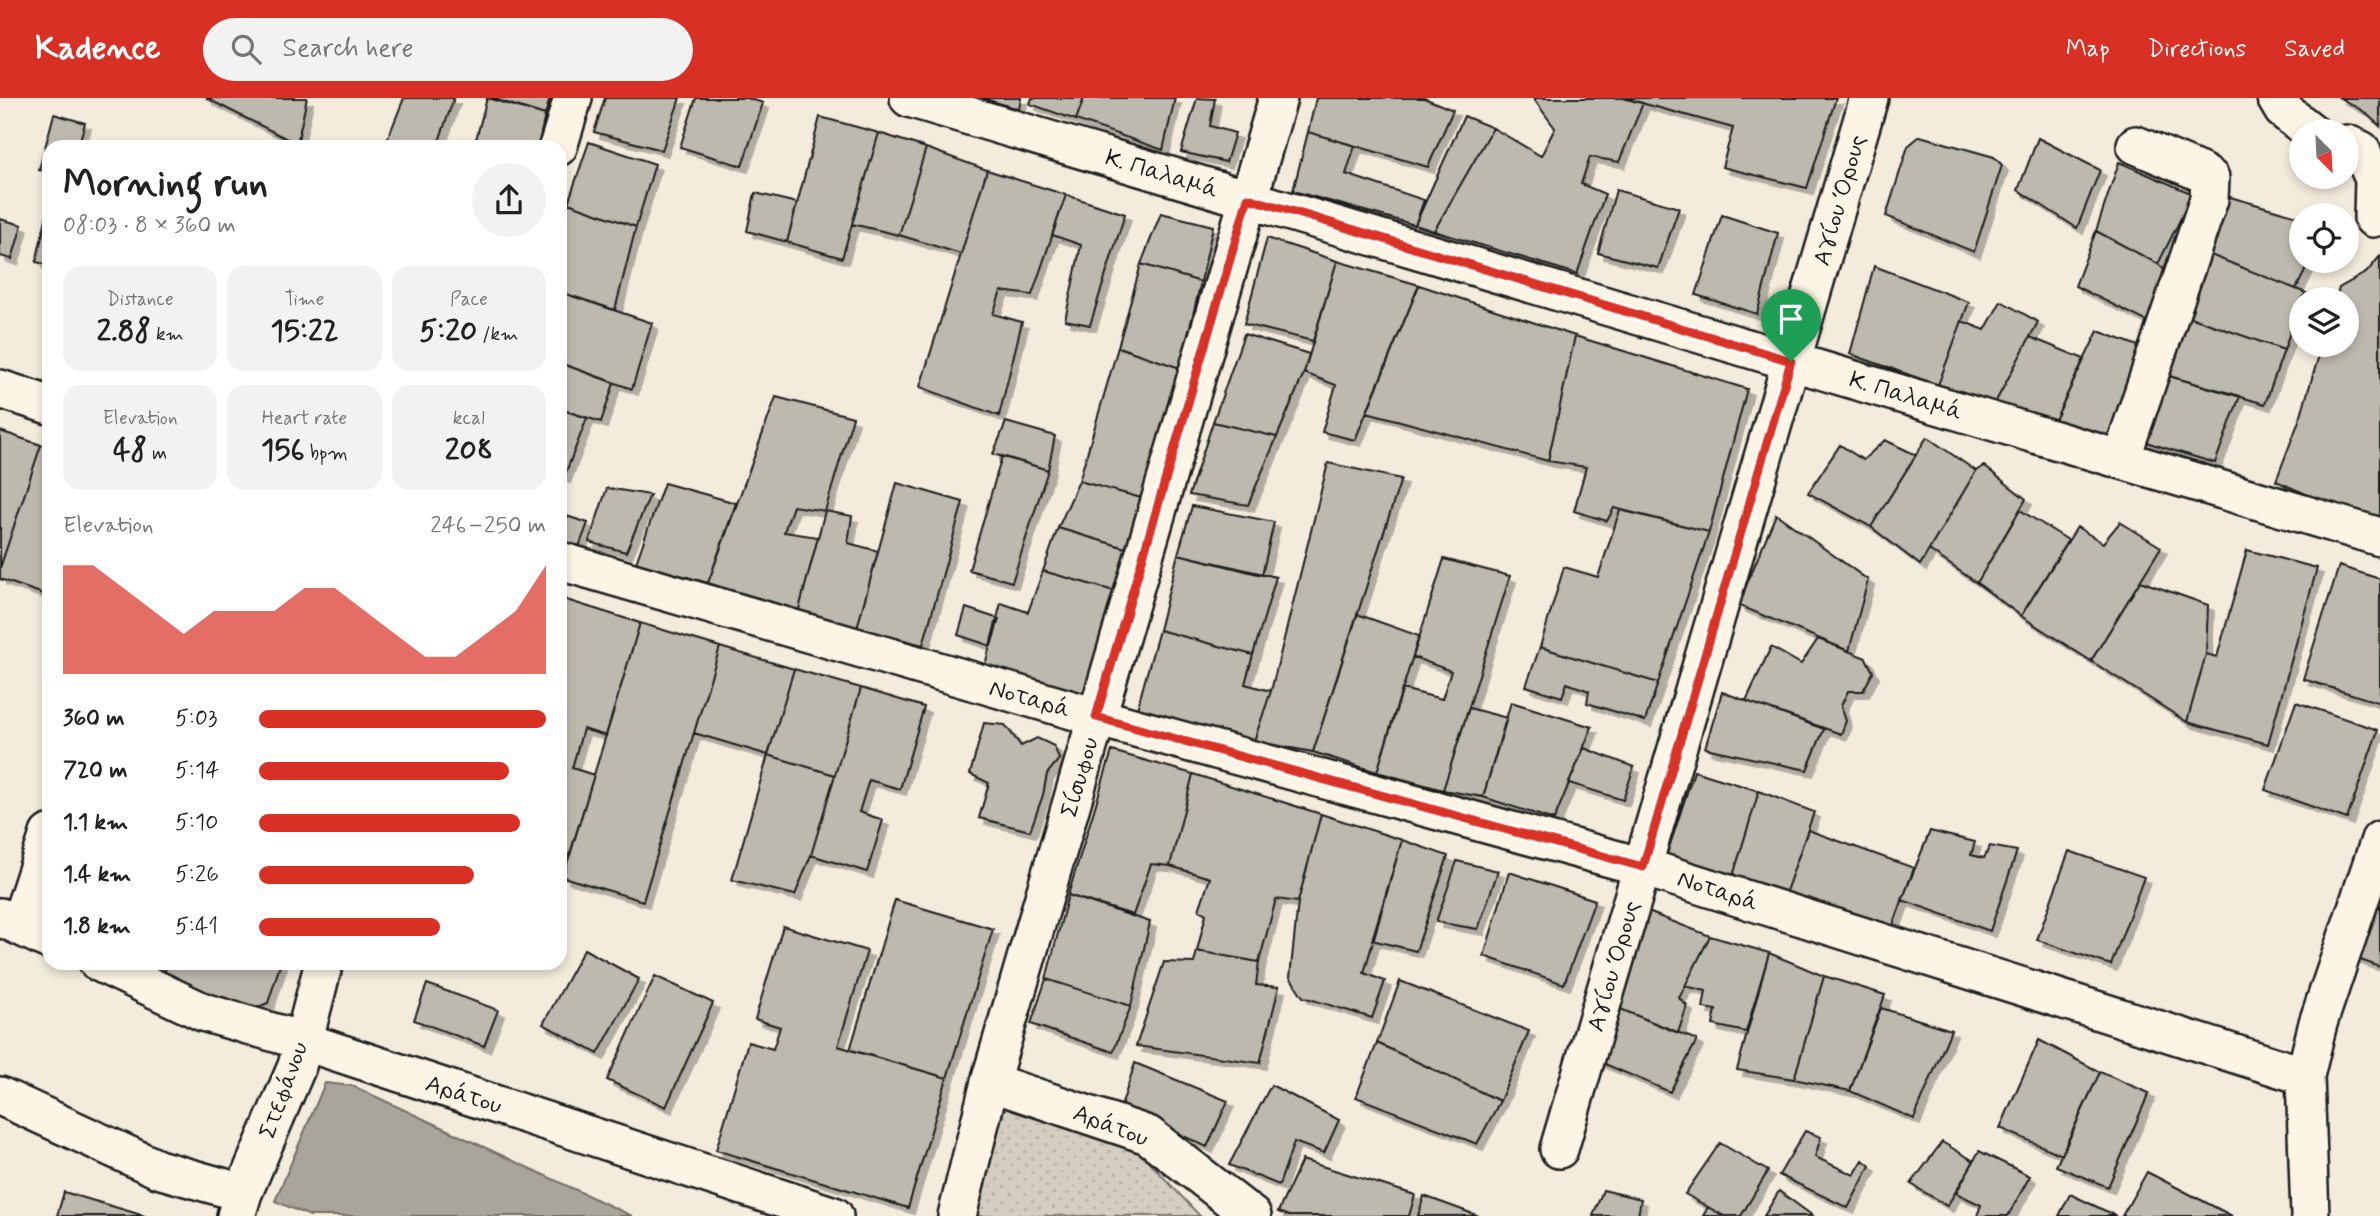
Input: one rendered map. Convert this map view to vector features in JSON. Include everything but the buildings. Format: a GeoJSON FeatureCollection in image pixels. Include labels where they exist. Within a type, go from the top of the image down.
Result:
{"type":"FeatureCollection","features":[{"type":"Feature","properties":{"kind":"street"},"geometry":{"type":"LineString","coordinates":[[560,140],[573,98]]}},
{"type":"Feature","properties":{"kind":"street","name":"Κ. Παλαμά"},"geometry":{"type":"LineString","coordinates":[[909,98],[2380,537]]}},
{"type":"Feature","properties":{"kind":"street","name":"Σίσυφου"},"geometry":{"type":"LineString","coordinates":[[957,1216],[990,1082],[1278,98]]}},
{"type":"Feature","properties":{"kind":"street","name":"Αγίου Όρους"},"geometry":{"type":"LineString","coordinates":[[1559,1149],[1869,98]]}},
{"type":"Feature","properties":{"kind":"street"},"geometry":{"type":"LineString","coordinates":[[2276,98],[2283,110],[2295,119]]}},
{"type":"Feature","properties":{"kind":"street"},"geometry":{"type":"LineString","coordinates":[[2121,459],[2209,199],[2210,178],[2136,145]]}},
{"type":"Feature","properties":{"kind":"street"},"geometry":{"type":"LineString","coordinates":[[2359,149],[2375,179],[2373,218]]}},
{"type":"Feature","properties":{"kind":"street"},"geometry":{"type":"LineString","coordinates":[[0,389],[42,403]]}},
{"type":"Feature","properties":{"kind":"street","name":"Νοταρά"},"geometry":{"type":"LineString","coordinates":[[567,563],[1096,717],[1643,867],[2305,1076]]}},
{"type":"Feature","properties":{"kind":"street"},"geometry":{"type":"LineString","coordinates":[[2310,1216],[2305,1076],[2318,1023],[2380,840]]}},
{"type":"Feature","properties":{"kind":"street"},"geometry":{"type":"LineString","coordinates":[[23,928],[42,859]]}},
{"type":"Feature","properties":{"kind":"street","name":"Αράτου"},"geometry":{"type":"LineString","coordinates":[[115,970],[202,1012],[300,1054],[834,1216]]}},
{"type":"Feature","properties":{"kind":"street","name":"Στεφάνου"},"geometry":{"type":"LineString","coordinates":[[239,1204],[300,1054],[322,970]]}},
{"type":"Feature","properties":{"kind":"street","name":"Αράτου"},"geometry":{"type":"LineString","coordinates":[[990,1082],[1148,1135],[1252,1216]]}},
{"type":"Feature","properties":{"kind":"street"},"geometry":{"type":"LineString","coordinates":[[0,1096],[239,1204]]}},
{"type":"Feature","properties":{"kind":"shaded area"},"geometry":{"type":"Polygon","coordinates":[[[325,1083],[353,1086],[632,1216],[310,1216],[275,1201],[325,1083]]]}},
{"type":"Feature","properties":{"kind":"shaded area"},"geometry":{"type":"Polygon","coordinates":[[[1012,1101],[1137,1149],[1200,1216],[959,1216],[992,1113],[1012,1101]]]}},
{"type":"Feature","properties":{"kind":"route"},"geometry":{"type":"LineString","coordinates":[[1248,198],[1791,361],[1643,867],[1096,717],[1248,198]]}}]}
